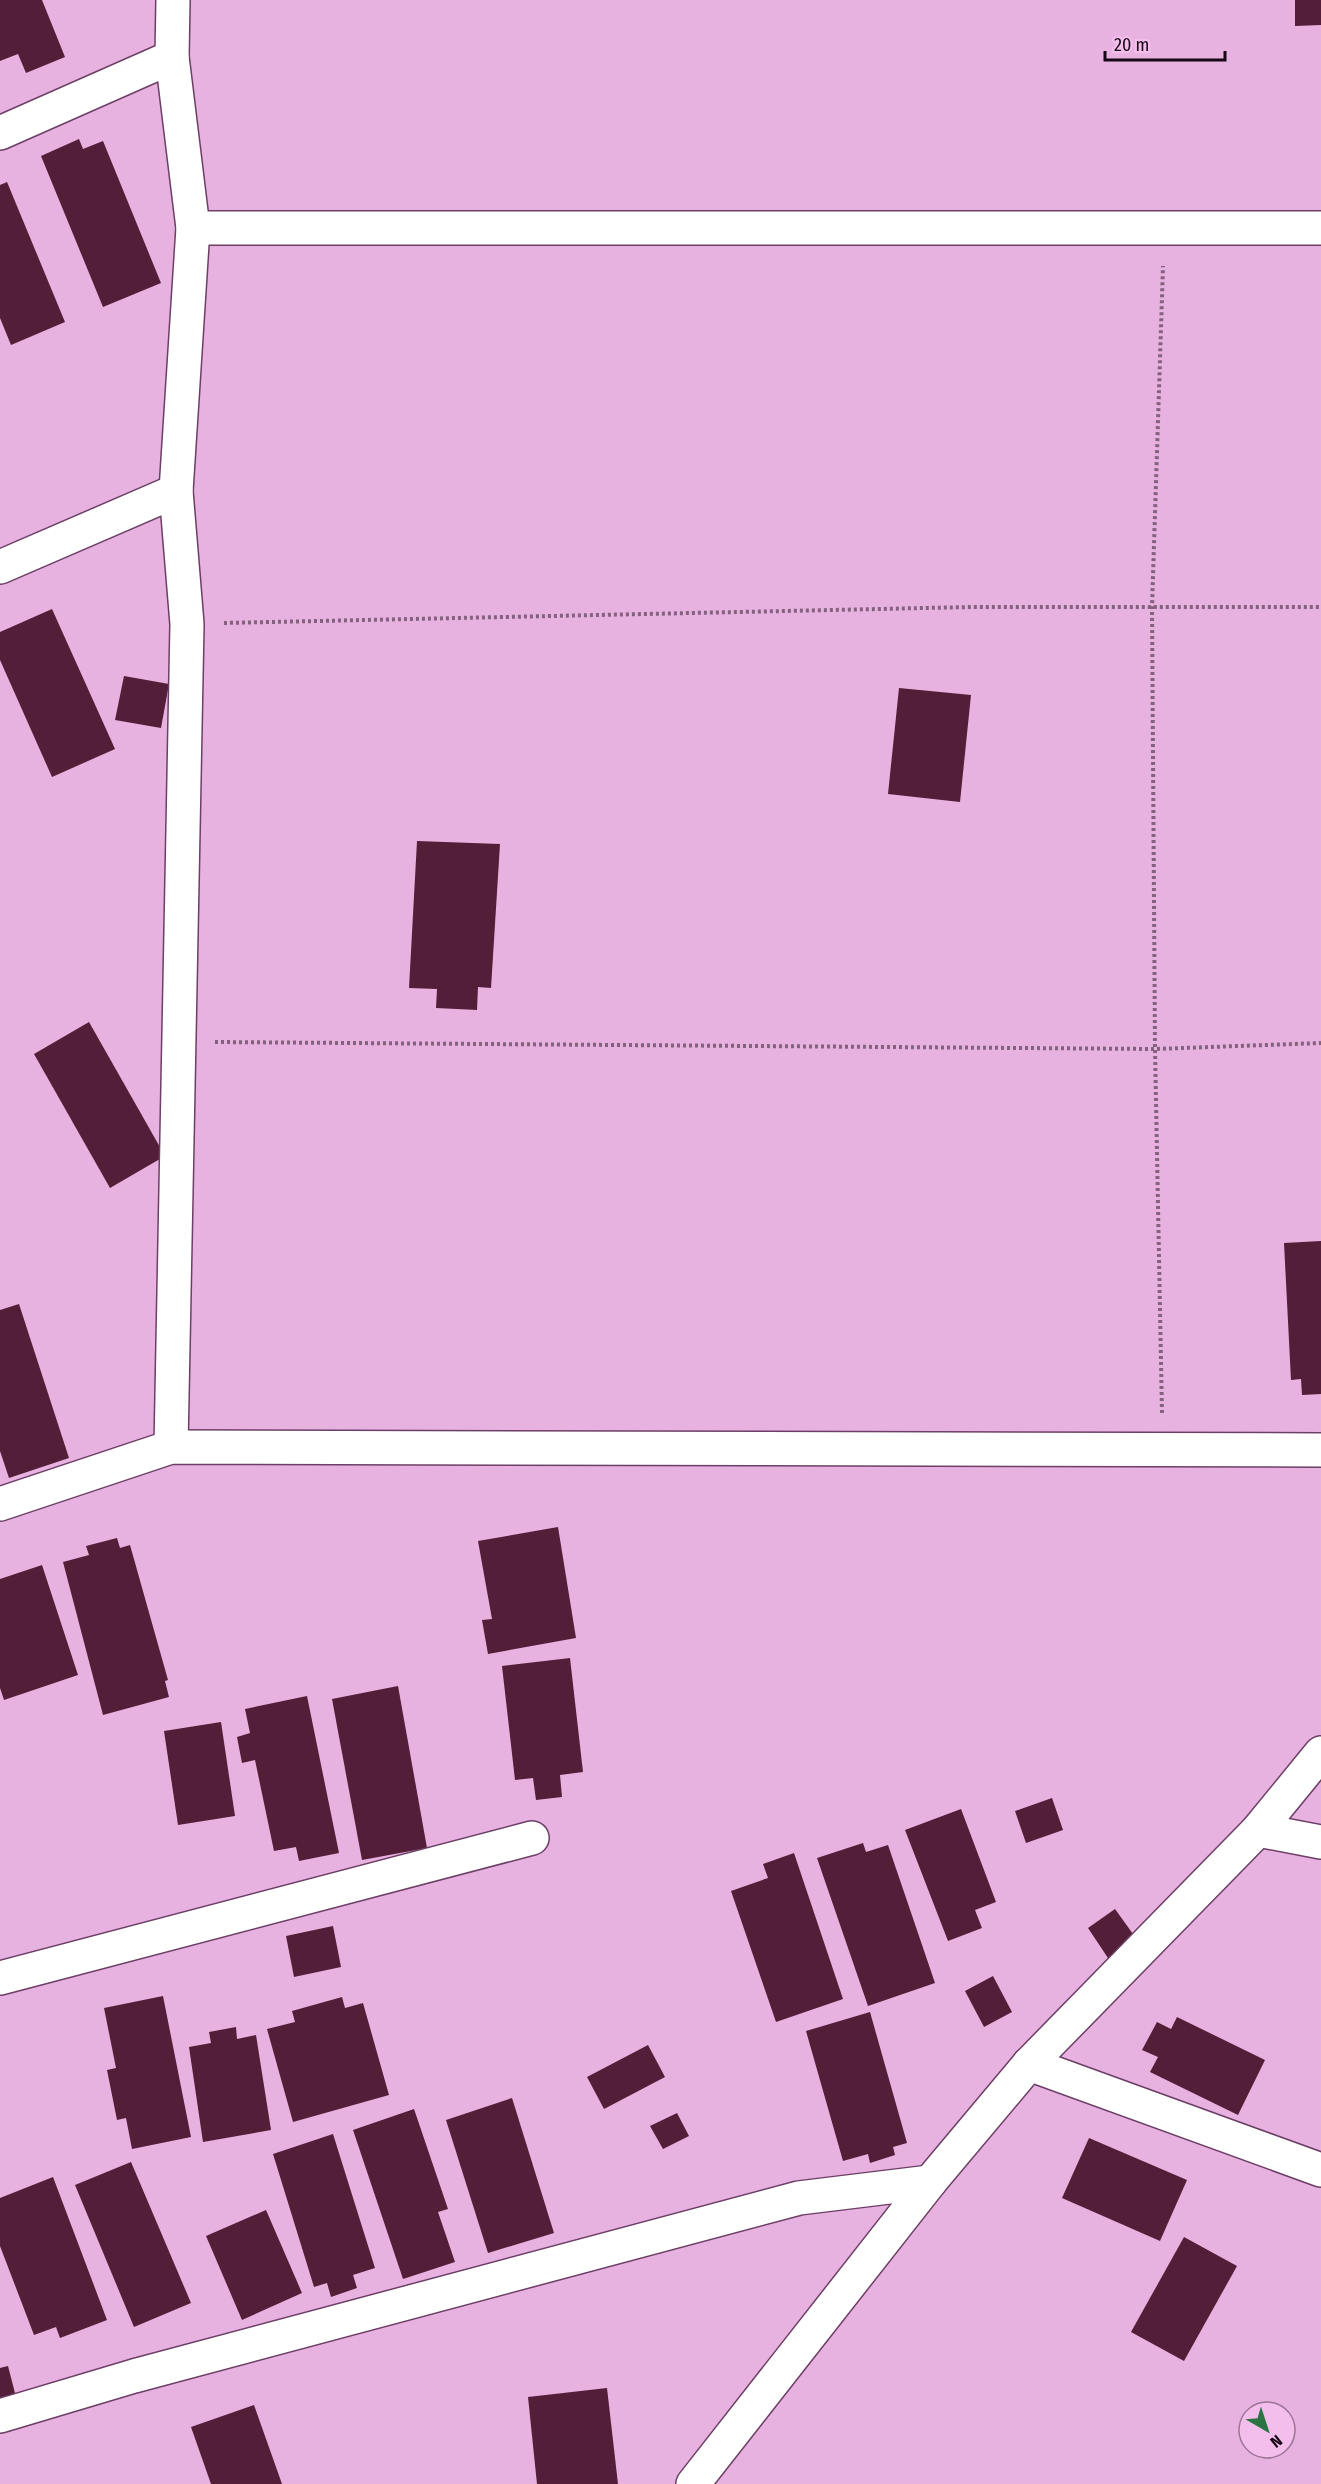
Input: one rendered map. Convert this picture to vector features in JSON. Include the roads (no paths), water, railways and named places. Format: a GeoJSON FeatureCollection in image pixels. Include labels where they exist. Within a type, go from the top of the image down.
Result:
{"type":"FeatureCollection","features":[{"type":"Feature","properties":{"kind":"street"},"geometry":{"type":"LineString","coordinates":[[171,1447],[187,624],[176,491],[193,228],[172,57],[173,0]]}},
{"type":"Feature","properties":{"kind":"street"},"geometry":{"type":"LineString","coordinates":[[0,133],[172,57]]}},
{"type":"Feature","properties":{"kind":"street"},"geometry":{"type":"LineString","coordinates":[[193,228],[1321,228]]}},
{"type":"Feature","properties":{"kind":"street"},"geometry":{"type":"LineString","coordinates":[[0,567],[176,491]]}},
{"type":"Feature","properties":{"kind":"street"},"geometry":{"type":"LineString","coordinates":[[0,1504],[171,1447],[1321,1450]]}},
{"type":"Feature","properties":{"kind":"street"},"geometry":{"type":"LineString","coordinates":[[693,2484],[930,2182],[1029,2064],[1258,1830],[1321,1753]]}},
{"type":"Feature","properties":{"kind":"street"},"geometry":{"type":"LineString","coordinates":[[1258,1830],[1321,1842]]}},
{"type":"Feature","properties":{"kind":"street"},"geometry":{"type":"LineString","coordinates":[[0,1978],[532,1838]]}},
{"type":"Feature","properties":{"kind":"street"},"geometry":{"type":"LineString","coordinates":[[1029,2064],[1321,2170]]}},
{"type":"Feature","properties":{"kind":"street"},"geometry":{"type":"LineString","coordinates":[[0,2416],[146,2373],[799,2198],[930,2182]]}}]}
